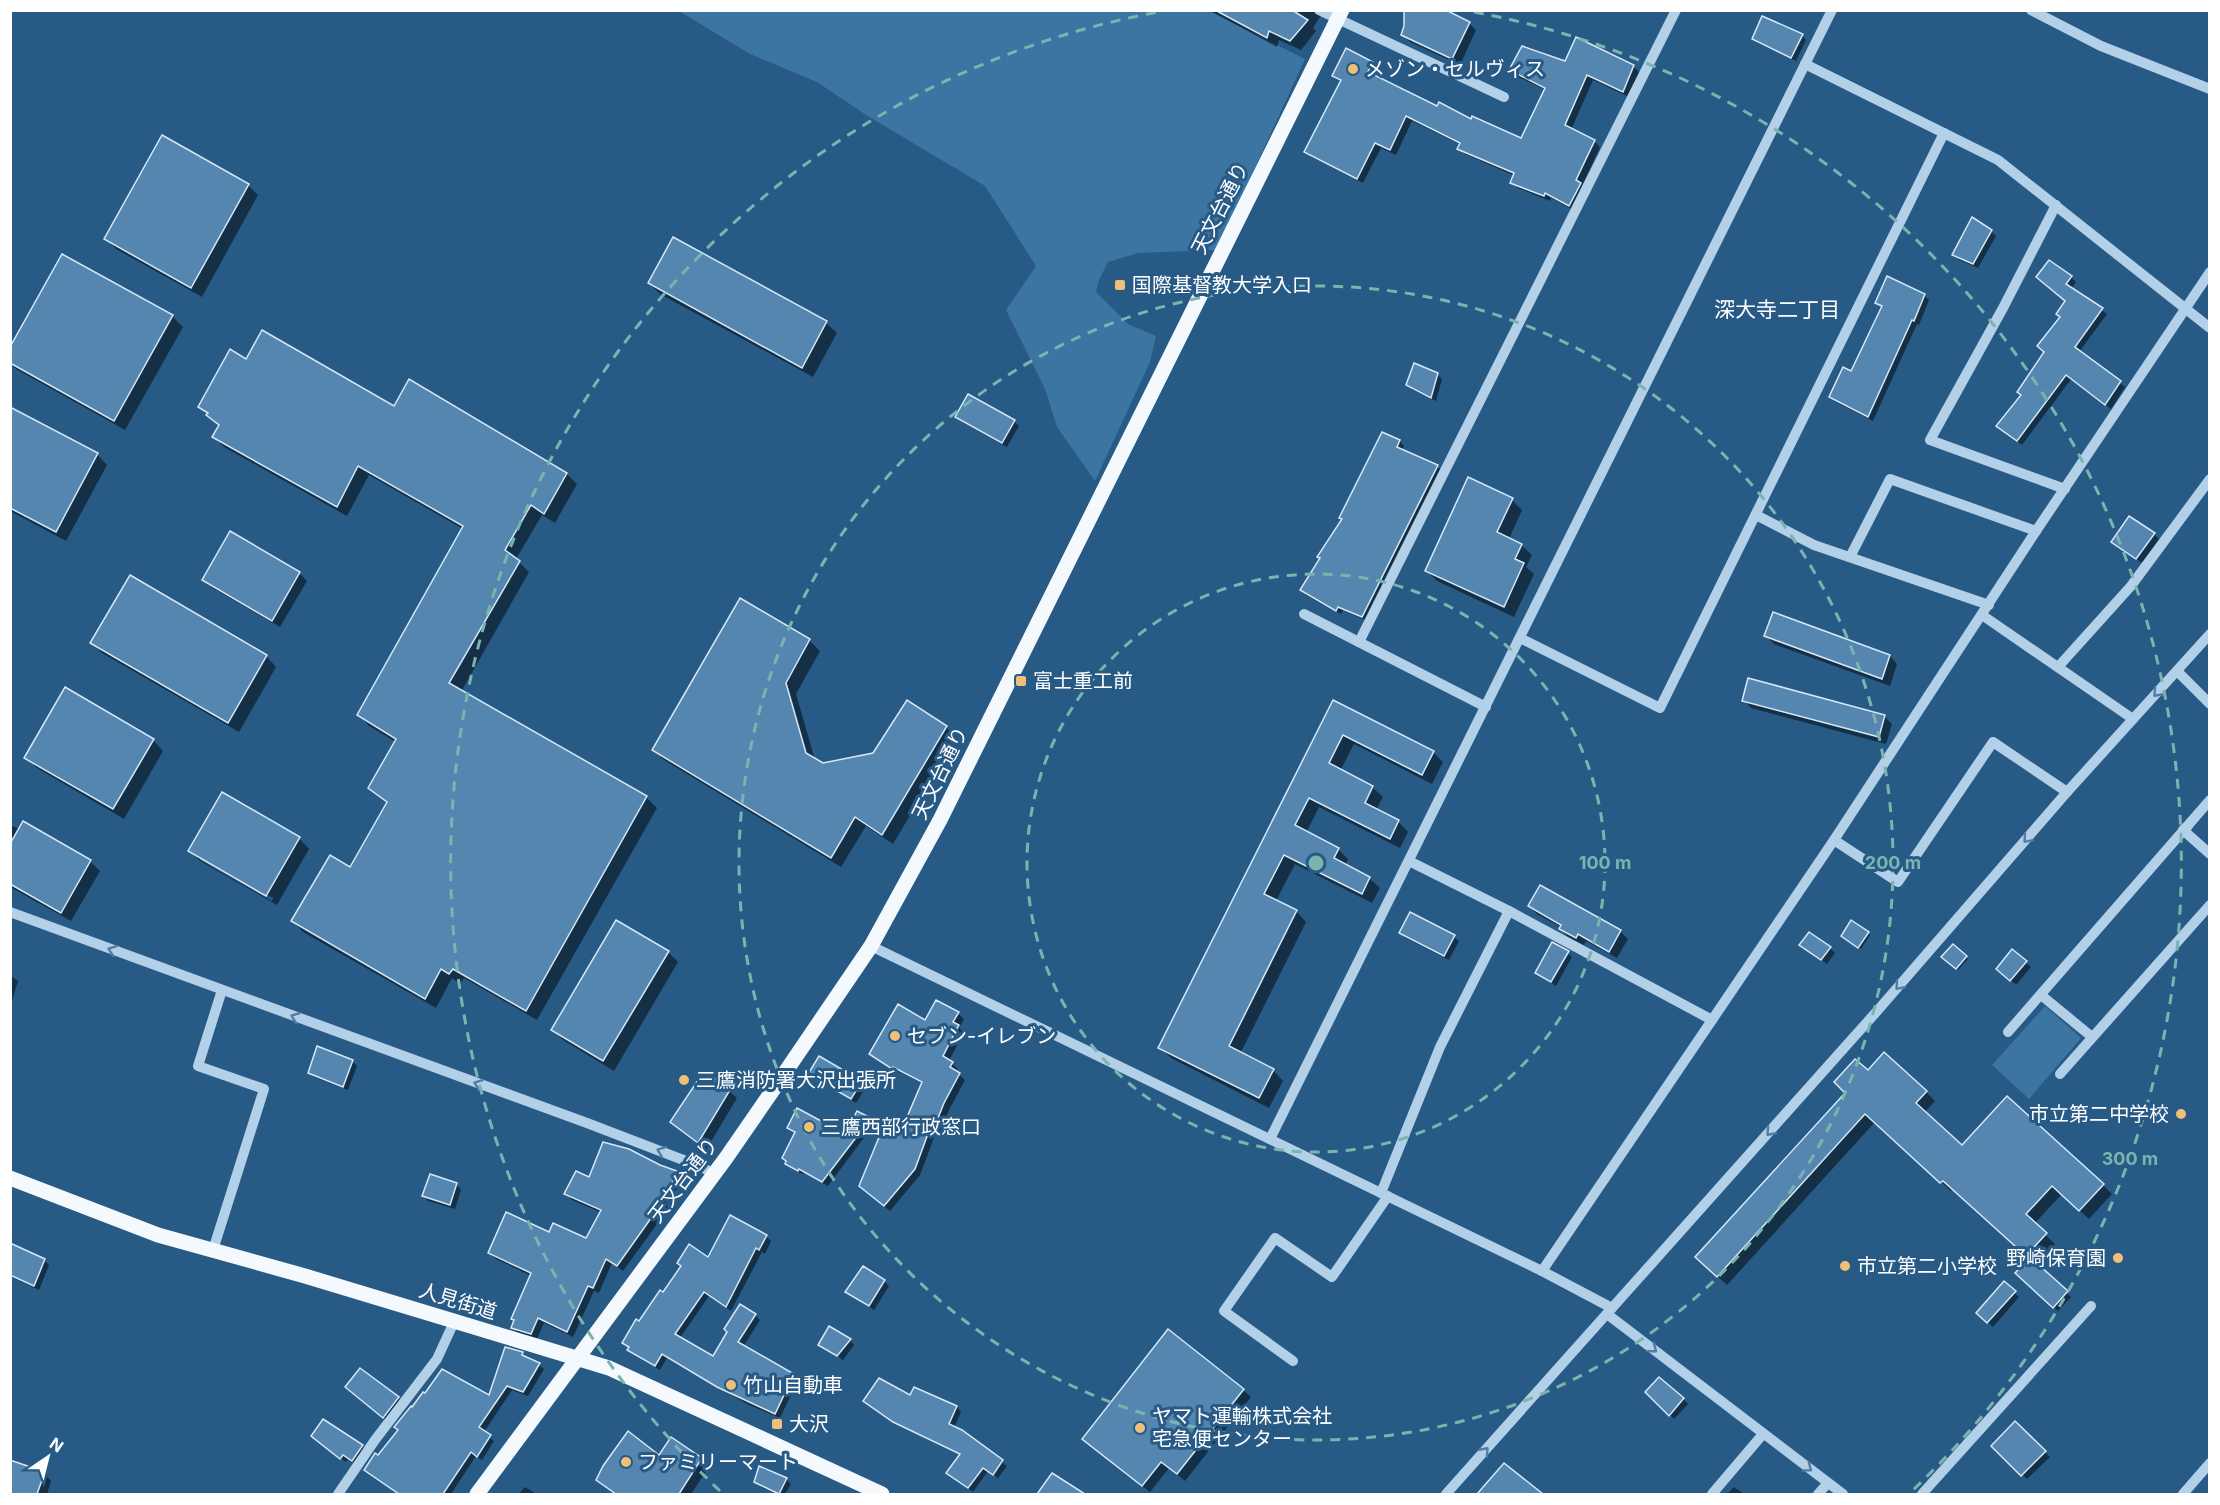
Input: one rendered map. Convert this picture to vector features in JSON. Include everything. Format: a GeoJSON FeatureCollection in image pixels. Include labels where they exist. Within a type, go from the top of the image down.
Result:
{"type":"FeatureCollection","features":[{"type":"Feature","properties":{"kind":"main road","name":"天文台通り"},"geometry":{"type":"LineString","coordinates":[[477,1494],[715,1174],[871,946],[940,820],[1340,15]]}},
{"type":"Feature","properties":{"kind":"main road","name":"人見街道"},"geometry":{"type":"LineString","coordinates":[[10,1178],[158,1234],[609,1368],[882,1494]]}},
{"type":"Feature","properties":{"kind":"street"},"geometry":{"type":"LineString","coordinates":[[1319,10],[1340,15],[1504,97]]}},
{"type":"Feature","properties":{"kind":"street"},"geometry":{"type":"LineString","coordinates":[[1359,642],[1676,10]]}},
{"type":"Feature","properties":{"kind":"street"},"geometry":{"type":"LineString","coordinates":[[1270,1139],[1832,10]]}},
{"type":"Feature","properties":{"kind":"street"},"geometry":{"type":"LineString","coordinates":[[2031,10],[2101,46],[2210,89]]}},
{"type":"Feature","properties":{"kind":"street"},"geometry":{"type":"LineString","coordinates":[[1805,64],[1998,160],[2210,328]]}},
{"type":"Feature","properties":{"kind":"street"},"geometry":{"type":"LineString","coordinates":[[1520,638],[1660,708],[1944,133]]}},
{"type":"Feature","properties":{"kind":"street"},"geometry":{"type":"LineString","coordinates":[[2056,205],[2003,308],[1930,440],[2065,489]]}},
{"type":"Feature","properties":{"kind":"street"},"geometry":{"type":"LineString","coordinates":[[1542,1271],[1834,840],[2036,531],[2210,272]]}},
{"type":"Feature","properties":{"kind":"street"},"geometry":{"type":"LineString","coordinates":[[1850,557],[1890,479],[2036,531]]}},
{"type":"Feature","properties":{"kind":"street"},"geometry":{"type":"LineString","coordinates":[[2058,667],[2131,586],[2210,479]]}},
{"type":"Feature","properties":{"kind":"street"},"geometry":{"type":"LineString","coordinates":[[1756,515],[1814,544],[1989,605]]}},
{"type":"Feature","properties":{"kind":"street"},"geometry":{"type":"LineString","coordinates":[[1304,614],[1486,707]]}},
{"type":"Feature","properties":{"kind":"street"},"geometry":{"type":"LineString","coordinates":[[1983,615],[2133,719]]}},
{"type":"Feature","properties":{"kind":"street"},"geometry":{"type":"LineString","coordinates":[[1446,1494],[1878,1011],[2067,792],[2210,634]]}},
{"type":"Feature","properties":{"kind":"street"},"geometry":{"type":"LineString","coordinates":[[2177,671],[2210,704]]}},
{"type":"Feature","properties":{"kind":"street"},"geometry":{"type":"LineString","coordinates":[[1834,840],[1898,882],[1993,742],[2067,792]]}},
{"type":"Feature","properties":{"kind":"street"},"geometry":{"type":"LineString","coordinates":[[2008,1032],[2210,800]]}},
{"type":"Feature","properties":{"kind":"street"},"geometry":{"type":"LineString","coordinates":[[2183,831],[2210,854]]}},
{"type":"Feature","properties":{"kind":"street"},"geometry":{"type":"LineString","coordinates":[[1409,861],[1712,1020]]}},
{"type":"Feature","properties":{"kind":"street"},"geometry":{"type":"LineString","coordinates":[[2060,1074],[2210,905]]}},
{"type":"Feature","properties":{"kind":"street"},"geometry":{"type":"LineString","coordinates":[[10,912],[587,1123],[715,1174]]}},
{"type":"Feature","properties":{"kind":"street"},"geometry":{"type":"LineString","coordinates":[[1293,1361],[1224,1311],[1275,1238],[1332,1277],[1385,1195],[1440,1047],[1509,912]]}},
{"type":"Feature","properties":{"kind":"street"},"geometry":{"type":"LineString","coordinates":[[871,946],[1542,1271],[1610,1311],[1763,1434],[1843,1494]]}},
{"type":"Feature","properties":{"kind":"street"},"geometry":{"type":"LineString","coordinates":[[213,1250],[264,1089],[198,1066],[222,990]]}},
{"type":"Feature","properties":{"kind":"street"},"geometry":{"type":"LineString","coordinates":[[2041,995],[2092,1037]]}},
{"type":"Feature","properties":{"kind":"street"},"geometry":{"type":"LineString","coordinates":[[1922,1494],[2091,1306]]}},
{"type":"Feature","properties":{"kind":"street"},"geometry":{"type":"LineString","coordinates":[[338,1494],[375,1440],[437,1359],[454,1322]]}},
{"type":"Feature","properties":{"kind":"street"},"geometry":{"type":"LineString","coordinates":[[1712,1494],[1763,1434]]}},
{"type":"Feature","properties":{"kind":"street"},"geometry":{"type":"LineString","coordinates":[[2183,1494],[2210,1463]]}},
{"type":"Feature","properties":{"kind":"street"},"geometry":{"type":"LineString","coordinates":[[1818,1494],[1828,1483]]}},
{"type":"Feature","properties":{"kind":"shaded area"},"geometry":{"type":"Polygon","coordinates":[[[679,11],[1209,11],[1305,59],[1217,250],[1138,253],[1108,262],[1099,280],[1096,292],[1128,324],[1156,336],[1150,362],[1095,481],[1057,427],[1045,389],[1006,310],[1036,266],[985,186],[866,115],[817,82],[750,54],[679,11]]]}},
{"type":"Feature","properties":{"kind":"shaded area"},"geometry":{"type":"Polygon","coordinates":[[[2045,1006],[2081,1038],[2029,1099],[1992,1065],[2045,1006]]]}},
{"type":"Feature","properties":{"kind":"building"},"geometry":{"type":"Polygon","coordinates":[[[1215,10],[1292,10],[1308,20],[1290,41],[1269,31],[1267,38],[1215,10]]]}},
{"type":"Feature","properties":{"kind":"building"},"geometry":{"type":"Polygon","coordinates":[[[1404,10],[1446,10],[1470,22],[1452,59],[1401,35],[1404,26],[1404,10]]]}},
{"type":"Feature","properties":{"kind":"building"},"geometry":{"type":"Polygon","coordinates":[[[1762,16],[1803,34],[1791,58],[1752,39],[1762,16]]]}},
{"type":"Feature","properties":{"kind":"building"},"geometry":{"type":"Polygon","coordinates":[[[1576,37],[1634,65],[1623,92],[1587,75],[1565,125],[1595,140],[1576,180],[1581,183],[1569,206],[1545,193],[1544,196],[1510,183],[1514,173],[1457,149],[1460,143],[1406,116],[1390,150],[1375,143],[1357,179],[1304,152],[1341,80],[1332,76],[1346,48],[1373,62],[1368,72],[1437,106],[1439,102],[1471,119],[1472,116],[1521,138],[1545,88],[1509,70],[1522,46],[1565,61],[1576,37]]]}},
{"type":"Feature","properties":{"kind":"building"},"geometry":{"type":"Polygon","coordinates":[[[162,135],[249,184],[191,288],[104,239],[162,135]]]}},
{"type":"Feature","properties":{"kind":"building"},"geometry":{"type":"Polygon","coordinates":[[[1972,217],[1992,230],[1973,264],[1952,255],[1972,217]]]}},
{"type":"Feature","properties":{"kind":"building"},"geometry":{"type":"Polygon","coordinates":[[[673,237],[827,321],[802,368],[648,283],[673,237]]]}},
{"type":"Feature","properties":{"kind":"building"},"geometry":{"type":"Polygon","coordinates":[[[62,254],[173,315],[114,421],[10,363],[10,347],[62,254]]]}},
{"type":"Feature","properties":{"kind":"building"},"geometry":{"type":"Polygon","coordinates":[[[2049,260],[2072,276],[2066,284],[2103,308],[2075,347],[2121,381],[2105,405],[2066,375],[2017,441],[1996,426],[2021,395],[2017,392],[2044,352],[2037,346],[2060,317],[2056,314],[2065,301],[2036,277],[2049,260]]]}},
{"type":"Feature","properties":{"kind":"building"},"geometry":{"type":"Polygon","coordinates":[[[1887,276],[1925,294],[1868,417],[1829,397],[1843,367],[1851,371],[1882,306],[1875,303],[1887,276]]]}},
{"type":"Feature","properties":{"kind":"building"},"geometry":{"type":"Polygon","coordinates":[[[262,330],[394,406],[409,379],[567,473],[544,514],[531,505],[505,550],[520,561],[449,683],[647,796],[526,1011],[453,969],[449,974],[441,969],[425,999],[291,921],[330,855],[350,867],[387,802],[368,788],[396,739],[357,715],[463,526],[358,466],[337,507],[212,437],[219,425],[206,415],[208,413],[198,407],[230,349],[246,359],[262,330]]]}},
{"type":"Feature","properties":{"kind":"building"},"geometry":{"type":"Polygon","coordinates":[[[1414,363],[1438,373],[1431,398],[1406,385],[1414,363]]]}},
{"type":"Feature","properties":{"kind":"building"},"geometry":{"type":"Polygon","coordinates":[[[968,394],[1015,420],[1002,443],[955,417],[968,394]]]}},
{"type":"Feature","properties":{"kind":"building"},"geometry":{"type":"Polygon","coordinates":[[[10,407],[98,453],[56,532],[10,508],[10,407]]]}},
{"type":"Feature","properties":{"kind":"building"},"geometry":{"type":"Polygon","coordinates":[[[1382,432],[1400,440],[1397,447],[1438,465],[1362,617],[1338,607],[1336,611],[1300,590],[1320,558],[1317,557],[1342,519],[1339,518],[1382,432]]]}},
{"type":"Feature","properties":{"kind":"building"},"geometry":{"type":"Polygon","coordinates":[[[1468,477],[1513,498],[1497,532],[1522,544],[1515,559],[1524,563],[1504,607],[1425,571],[1468,477]]]}},
{"type":"Feature","properties":{"kind":"building"},"geometry":{"type":"Polygon","coordinates":[[[2129,516],[2155,533],[2136,559],[2111,542],[2129,516]]]}},
{"type":"Feature","properties":{"kind":"building"},"geometry":{"type":"Polygon","coordinates":[[[230,531],[300,572],[272,621],[202,580],[230,531]]]}},
{"type":"Feature","properties":{"kind":"building"},"geometry":{"type":"Polygon","coordinates":[[[130,575],[267,655],[228,723],[90,643],[130,575]]]}},
{"type":"Feature","properties":{"kind":"building"},"geometry":{"type":"Polygon","coordinates":[[[740,598],[810,639],[786,683],[806,753],[823,763],[873,753],[907,700],[947,726],[882,835],[855,817],[831,858],[652,750],[740,598]]]}},
{"type":"Feature","properties":{"kind":"building"},"geometry":{"type":"Polygon","coordinates":[[[1773,612],[1890,655],[1882,679],[1764,636],[1773,612]]]}},
{"type":"Feature","properties":{"kind":"building"},"geometry":{"type":"Polygon","coordinates":[[[1748,678],[1885,715],[1879,737],[1742,701],[1748,678]]]}},
{"type":"Feature","properties":{"kind":"building"},"geometry":{"type":"Polygon","coordinates":[[[65,687],[154,739],[113,809],[24,758],[65,687]]]}},
{"type":"Feature","properties":{"kind":"building"},"geometry":{"type":"Polygon","coordinates":[[[1333,700],[1434,751],[1422,775],[1343,735],[1329,763],[1373,786],[1365,803],[1399,820],[1390,839],[1309,798],[1295,825],[1339,848],[1334,858],[1370,877],[1362,894],[1284,855],[1264,894],[1297,910],[1229,1046],[1274,1069],[1259,1098],[1158,1048],[1333,700]]]}},
{"type":"Feature","properties":{"kind":"building"},"geometry":{"type":"Polygon","coordinates":[[[222,792],[300,837],[266,896],[188,851],[222,792]]]}},
{"type":"Feature","properties":{"kind":"building"},"geometry":{"type":"Polygon","coordinates":[[[23,821],[91,860],[61,913],[10,884],[10,844],[23,821]]]}},
{"type":"Feature","properties":{"kind":"building"},"geometry":{"type":"Polygon","coordinates":[[[1540,885],[1621,930],[1609,952],[1578,934],[1576,938],[1559,929],[1561,925],[1528,906],[1540,885]]]}},
{"type":"Feature","properties":{"kind":"building"},"geometry":{"type":"Polygon","coordinates":[[[1410,912],[1455,935],[1444,956],[1399,933],[1410,912]]]}},
{"type":"Feature","properties":{"kind":"building"},"geometry":{"type":"Polygon","coordinates":[[[616,920],[669,951],[603,1061],[551,1030],[616,920]]]}},
{"type":"Feature","properties":{"kind":"building"},"geometry":{"type":"Polygon","coordinates":[[[1851,920],[1869,932],[1858,948],[1841,936],[1851,920]]]}},
{"type":"Feature","properties":{"kind":"building"},"geometry":{"type":"Polygon","coordinates":[[[1809,932],[1831,947],[1821,960],[1799,945],[1809,932]]]}},
{"type":"Feature","properties":{"kind":"building"},"geometry":{"type":"Polygon","coordinates":[[[1552,942],[1569,951],[1551,982],[1535,973],[1552,942]]]}},
{"type":"Feature","properties":{"kind":"building"},"geometry":{"type":"Polygon","coordinates":[[[1953,944],[1967,956],[1956,969],[1941,957],[1953,944]]]}},
{"type":"Feature","properties":{"kind":"building"},"geometry":{"type":"Polygon","coordinates":[[[2012,949],[2027,961],[2010,981],[1996,969],[2012,949]]]}},
{"type":"Feature","properties":{"kind":"building"},"geometry":{"type":"Polygon","coordinates":[[[936,1000],[959,1012],[953,1022],[959,1025],[943,1056],[953,1062],[950,1067],[960,1073],[944,1103],[932,1133],[929,1131],[915,1169],[884,1206],[859,1186],[884,1125],[895,1131],[896,1129],[901,1131],[922,1082],[893,1067],[892,1069],[869,1054],[898,1004],[925,1020],[936,1000]]]}},
{"type":"Feature","properties":{"kind":"building"},"geometry":{"type":"Polygon","coordinates":[[[317,1046],[353,1060],[343,1087],[308,1073],[317,1046]]]}},
{"type":"Feature","properties":{"kind":"building"},"geometry":{"type":"Polygon","coordinates":[[[1884,1052],[1927,1091],[1916,1103],[1962,1145],[2007,1096],[2104,1184],[2079,1211],[2052,1186],[2026,1214],[2047,1233],[2026,1256],[1943,1181],[1940,1183],[1865,1114],[1717,1277],[1695,1257],[1845,1093],[1834,1082],[1855,1059],[1868,1070],[1884,1052]]]}},
{"type":"Feature","properties":{"kind":"building"},"geometry":{"type":"Polygon","coordinates":[[[819,1056],[862,1081],[851,1099],[808,1074],[819,1056]]]}},
{"type":"Feature","properties":{"kind":"building"},"geometry":{"type":"Polygon","coordinates":[[[704,1071],[730,1090],[698,1143],[670,1122],[704,1071]]]}},
{"type":"Feature","properties":{"kind":"building"},"geometry":{"type":"Polygon","coordinates":[[[797,1108],[845,1134],[857,1111],[871,1118],[822,1182],[785,1164],[786,1161],[782,1158],[795,1132],[787,1128],[797,1108]]]}},
{"type":"Feature","properties":{"kind":"building"},"geometry":{"type":"Polygon","coordinates":[[[603,1142],[629,1149],[660,1165],[680,1172],[660,1197],[663,1199],[617,1266],[606,1259],[593,1288],[588,1286],[567,1332],[538,1318],[531,1334],[511,1328],[514,1320],[511,1319],[531,1273],[488,1253],[506,1212],[549,1232],[553,1223],[586,1238],[601,1210],[564,1194],[576,1171],[589,1177],[603,1142]]]}},
{"type":"Feature","properties":{"kind":"building"},"geometry":{"type":"Polygon","coordinates":[[[430,1174],[457,1183],[450,1205],[422,1196],[430,1174]]]}},
{"type":"Feature","properties":{"kind":"building"},"geometry":{"type":"Polygon","coordinates":[[[730,1215],[767,1235],[759,1250],[756,1248],[726,1307],[704,1292],[675,1334],[713,1356],[727,1332],[724,1329],[740,1304],[756,1314],[738,1342],[794,1374],[775,1414],[717,1387],[662,1354],[655,1366],[627,1350],[629,1347],[622,1343],[636,1319],[639,1321],[660,1290],[663,1292],[681,1266],[677,1263],[689,1244],[708,1257],[730,1215]]]}},
{"type":"Feature","properties":{"kind":"building"},"geometry":{"type":"Polygon","coordinates":[[[10,1243],[45,1259],[34,1286],[10,1275],[10,1243]]]}},
{"type":"Feature","properties":{"kind":"building"},"geometry":{"type":"Polygon","coordinates":[[[2030,1257],[2068,1291],[2053,1308],[2015,1273],[2030,1257]]]}},
{"type":"Feature","properties":{"kind":"building"},"geometry":{"type":"Polygon","coordinates":[[[863,1266],[885,1280],[869,1306],[845,1292],[863,1266]]]}},
{"type":"Feature","properties":{"kind":"building"},"geometry":{"type":"Polygon","coordinates":[[[2004,1281],[2016,1291],[1987,1323],[1976,1313],[2004,1281]]]}},
{"type":"Feature","properties":{"kind":"building"},"geometry":{"type":"Polygon","coordinates":[[[829,1326],[851,1339],[837,1356],[818,1345],[829,1326]]]}},
{"type":"Feature","properties":{"kind":"building"},"geometry":{"type":"Polygon","coordinates":[[[1168,1329],[1244,1389],[1177,1474],[1161,1462],[1142,1486],[1082,1439],[1168,1329]]]}},
{"type":"Feature","properties":{"kind":"building"},"geometry":{"type":"Polygon","coordinates":[[[505,1347],[523,1352],[522,1355],[540,1363],[523,1392],[507,1386],[479,1427],[491,1435],[477,1457],[471,1452],[443,1494],[399,1494],[364,1470],[375,1453],[378,1455],[398,1430],[394,1427],[423,1392],[425,1393],[442,1369],[489,1395],[505,1347]]]}},
{"type":"Feature","properties":{"kind":"building"},"geometry":{"type":"Polygon","coordinates":[[[360,1368],[399,1397],[383,1418],[345,1387],[360,1368]]]}},
{"type":"Feature","properties":{"kind":"building"},"geometry":{"type":"Polygon","coordinates":[[[1659,1377],[1684,1398],[1669,1416],[1645,1392],[1659,1377]]]}},
{"type":"Feature","properties":{"kind":"building"},"geometry":{"type":"Polygon","coordinates":[[[879,1378],[910,1395],[914,1387],[957,1406],[949,1424],[962,1430],[1003,1460],[993,1475],[983,1468],[968,1488],[946,1473],[960,1454],[893,1422],[863,1401],[879,1378]]]}},
{"type":"Feature","properties":{"kind":"building"},"geometry":{"type":"Polygon","coordinates":[[[323,1419],[363,1445],[352,1461],[343,1455],[340,1459],[311,1436],[323,1419]]]}},
{"type":"Feature","properties":{"kind":"building"},"geometry":{"type":"Polygon","coordinates":[[[2015,1421],[2046,1451],[2021,1476],[1991,1446],[2015,1421]]]}},
{"type":"Feature","properties":{"kind":"building"},"geometry":{"type":"Polygon","coordinates":[[[628,1431],[659,1455],[671,1437],[702,1458],[679,1494],[616,1494],[596,1480],[628,1431]]]}},
{"type":"Feature","properties":{"kind":"building"},"geometry":{"type":"Polygon","coordinates":[[[10,1460],[45,1472],[37,1494],[10,1494],[10,1460]]]}},
{"type":"Feature","properties":{"kind":"building"},"geometry":{"type":"Polygon","coordinates":[[[1504,1463],[1543,1494],[1477,1494],[1504,1463]]]}},
{"type":"Feature","properties":{"kind":"building"},"geometry":{"type":"Polygon","coordinates":[[[759,1466],[787,1478],[779,1494],[754,1482],[759,1466]]]}},
{"type":"Feature","properties":{"kind":"building"},"geometry":{"type":"Polygon","coordinates":[[[1052,1473],[1085,1494],[1037,1494],[1052,1473]]]}},
{"type":"Feature","properties":{"kind":"place","name":"メゾン・セルヴィス"},"geometry":{"type":"Point","coordinates":[1353,69]}},
{"type":"Feature","properties":{"kind":"place","name":"国際基督教大学入口"},"geometry":{"type":"Point","coordinates":[1120,285]}},
{"type":"Feature","properties":{"kind":"place","name":"富士重工前"},"geometry":{"type":"Point","coordinates":[1021,681]}},
{"type":"Feature","properties":{"kind":"place","name":"セブン-イレブン"},"geometry":{"type":"Point","coordinates":[895,1036]}},
{"type":"Feature","properties":{"kind":"place","name":"三鷹消防署大沢出張所"},"geometry":{"type":"Point","coordinates":[684,1080]}},
{"type":"Feature","properties":{"kind":"place","name":"市立第二中学校"},"geometry":{"type":"Point","coordinates":[2181,1114]}},
{"type":"Feature","properties":{"kind":"place","name":"三鷹西部行政窓口"},"geometry":{"type":"Point","coordinates":[809,1127]}},
{"type":"Feature","properties":{"kind":"place","name":"野崎保育園"},"geometry":{"type":"Point","coordinates":[2118,1258]}},
{"type":"Feature","properties":{"kind":"place","name":"市立第二小学校"},"geometry":{"type":"Point","coordinates":[1845,1266]}},
{"type":"Feature","properties":{"kind":"place","name":"竹山自動車"},"geometry":{"type":"Point","coordinates":[731,1385]}},
{"type":"Feature","properties":{"kind":"place","name":"大沢"},"geometry":{"type":"Point","coordinates":[777,1424]}},
{"type":"Feature","properties":{"kind":"place","name":"ヤマト運輸株式会社 宅急便センター"},"geometry":{"type":"Point","coordinates":[1140,1428]}},
{"type":"Feature","properties":{"kind":"place","name":"ファミリーマート"},"geometry":{"type":"Point","coordinates":[626,1462]}},
{"type":"Feature","properties":{"kind":"district","name":"深大寺二丁目"},"geometry":{"type":"Point","coordinates":[1777,309]}}]}
